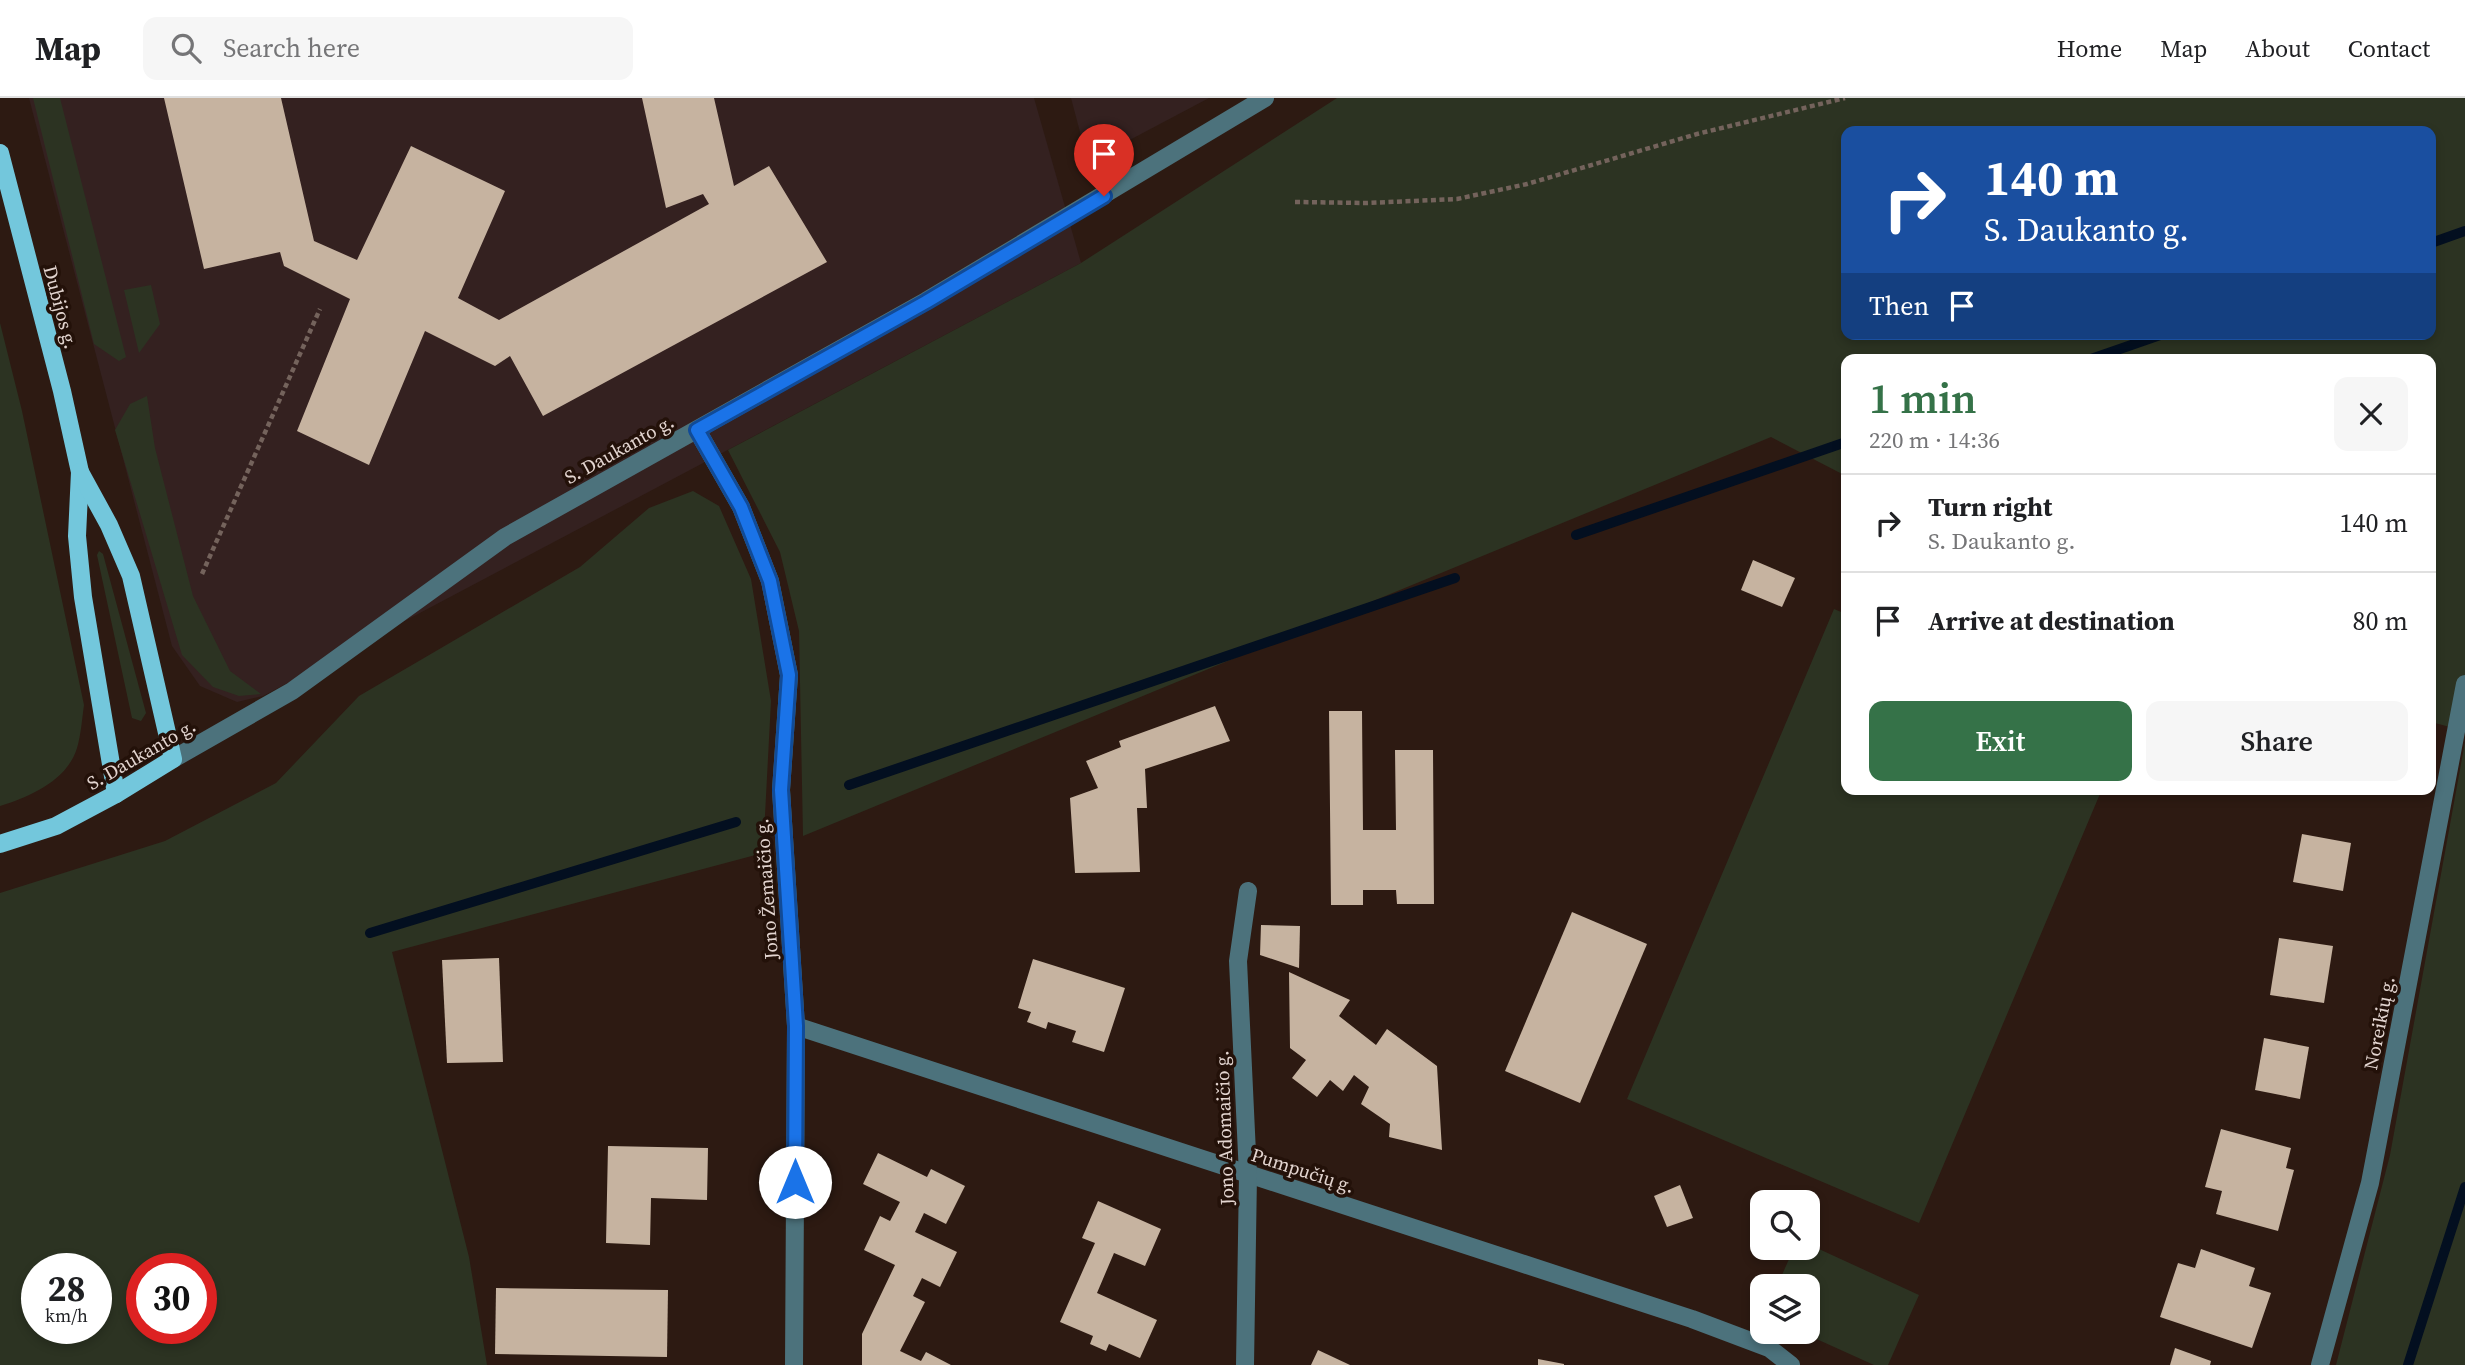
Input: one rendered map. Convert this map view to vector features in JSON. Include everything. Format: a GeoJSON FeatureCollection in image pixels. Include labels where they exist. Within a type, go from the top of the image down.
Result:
{"type":"FeatureCollection","features":[{"type":"Feature","properties":{"kind":"main road","name":"Dubijos g."},"geometry":{"type":"LineString","coordinates":[[0,153],[62,391],[80,472],[77,536],[83,597],[116,794]]}},
{"type":"Feature","properties":{"kind":"main road","name":"Dubijos g."},"geometry":{"type":"LineString","coordinates":[[80,472],[110,525],[131,576],[173,759]]}},
{"type":"Feature","properties":{"kind":"main road","name":"S. Daukanto g."},"geometry":{"type":"LineString","coordinates":[[0,844],[56,826],[173,759]]}},
{"type":"Feature","properties":{"kind":"street","name":"S. Daukanto g."},"geometry":{"type":"LineString","coordinates":[[173,759],[292,691],[505,537],[938,295],[1265,98]]}},
{"type":"Feature","properties":{"kind":"street","name":"Jono Žemaičio g."},"geometry":{"type":"LineString","coordinates":[[697,430],[741,507],[770,581],[789,675],[781,790],[796,1026],[794,1365]]}},
{"type":"Feature","properties":{"kind":"street","name":"Noreikių g."},"geometry":{"type":"LineString","coordinates":[[2320,1365],[2370,1184],[2465,684]]}},
{"type":"Feature","properties":{"kind":"street","name":"Jono Adomaičio g."},"geometry":{"type":"LineString","coordinates":[[1245,1365],[1248,1175],[1238,961],[1248,891]]}},
{"type":"Feature","properties":{"kind":"street","name":"Pumpučių g."},"geometry":{"type":"LineString","coordinates":[[796,1026],[1692,1319],[1769,1348],[1791,1365]]}},
{"type":"Feature","properties":{"kind":"path"},"geometry":{"type":"LineString","coordinates":[[1295,202],[1367,203],[1457,199],[1527,184],[1697,134],[1845,98]]}},
{"type":"Feature","properties":{"kind":"path"},"geometry":{"type":"LineString","coordinates":[[202,574],[320,309]]}},
{"type":"Feature","properties":{"kind":"shaded area"},"geometry":{"type":"Polygon","coordinates":[[[29,98],[1034,98],[1081,263],[263,696],[237,702],[200,686],[172,646],[29,98]]]}},
{"type":"Feature","properties":{"kind":"shaded area"},"geometry":{"type":"Polygon","coordinates":[[[1071,98],[1209,98],[1088,162],[1071,98]]]}},
{"type":"Feature","properties":{"kind":"green space"},"geometry":{"type":"Polygon","coordinates":[[[33,98],[60,98],[126,357],[119,361],[94,344],[33,98]]]}},
{"type":"Feature","properties":{"kind":"green space"},"geometry":{"type":"Polygon","coordinates":[[[1337,98],[2465,98],[2465,731],[2436,723],[2436,354],[1841,354],[1841,473],[1771,437],[803,836],[799,631],[780,552],[728,450],[1081,263],[1337,98]]]}},
{"type":"Feature","properties":{"kind":"green space"},"geometry":{"type":"Polygon","coordinates":[[[151,285],[160,324],[139,353],[124,290],[151,285]]]}},
{"type":"Feature","properties":{"kind":"green space"},"geometry":{"type":"Polygon","coordinates":[[[0,323],[22,411],[84,705],[77,748],[65,770],[46,786],[0,806],[0,323]]]}},
{"type":"Feature","properties":{"kind":"green space"},"geometry":{"type":"Polygon","coordinates":[[[147,396],[155,448],[193,596],[230,671],[261,694],[239,696],[213,687],[182,655],[115,430],[130,404],[147,396]]]}},
{"type":"Feature","properties":{"kind":"green space"},"geometry":{"type":"Polygon","coordinates":[[[693,491],[719,506],[751,579],[771,701],[763,853],[392,952],[469,1257],[487,1365],[0,1365],[0,893],[165,841],[276,783],[359,696],[580,567],[649,508],[693,491]]]}},
{"type":"Feature","properties":{"kind":"green space"},"geometry":{"type":"Polygon","coordinates":[[[99,551],[103,554],[146,713],[141,721],[132,718],[97,555],[99,551]]]}},
{"type":"Feature","properties":{"kind":"green space"},"geometry":{"type":"Polygon","coordinates":[[[1834,609],[1841,612],[1841,795],[2099,795],[1919,1223],[1627,1099],[1834,609]]]}},
{"type":"Feature","properties":{"kind":"green space"},"geometry":{"type":"Polygon","coordinates":[[[2465,742],[2465,1365],[2336,1365],[2390,1155],[2465,742]]]}},
{"type":"Feature","properties":{"kind":"green space"},"geometry":{"type":"Polygon","coordinates":[[[1820,1250],[1919,1295],[1888,1365],[1874,1365],[1820,1341],[1820,1274],[1782,1274],[1789,1260],[1820,1260],[1820,1250]]]}},
{"type":"Feature","properties":{"kind":"building"},"geometry":{"type":"Polygon","coordinates":[[[164,98],[281,98],[314,241],[357,260],[411,146],[505,191],[458,298],[499,320],[709,204],[703,194],[666,208],[642,98],[714,98],[734,186],[769,166],[827,262],[543,416],[510,356],[495,366],[425,331],[369,465],[297,431],[350,299],[284,266],[280,252],[204,269],[164,98]]]}},
{"type":"Feature","properties":{"kind":"building"},"geometry":{"type":"Polygon","coordinates":[[[1753,560],[1795,578],[1782,607],[1741,590],[1753,560]]]}},
{"type":"Feature","properties":{"kind":"building"},"geometry":{"type":"Polygon","coordinates":[[[1215,706],[1230,741],[1145,769],[1147,808],[1137,808],[1140,872],[1075,873],[1070,798],[1098,788],[1086,761],[1121,747],[1119,741],[1215,706]]]}},
{"type":"Feature","properties":{"kind":"building"},"geometry":{"type":"Polygon","coordinates":[[[1329,711],[1362,711],[1363,830],[1396,830],[1395,750],[1433,750],[1434,904],[1397,904],[1396,890],[1363,890],[1363,905],[1331,905],[1329,711]]]}},
{"type":"Feature","properties":{"kind":"building"},"geometry":{"type":"Polygon","coordinates":[[[2302,834],[2351,843],[2343,891],[2293,882],[2302,834]]]}},
{"type":"Feature","properties":{"kind":"building"},"geometry":{"type":"Polygon","coordinates":[[[1572,912],[1647,944],[1580,1103],[1505,1071],[1572,912]]]}},
{"type":"Feature","properties":{"kind":"building"},"geometry":{"type":"Polygon","coordinates":[[[1261,925],[1300,926],[1299,968],[1260,955],[1261,925]]]}},
{"type":"Feature","properties":{"kind":"building"},"geometry":{"type":"Polygon","coordinates":[[[2279,938],[2333,946],[2324,1003],[2270,995],[2279,938]]]}},
{"type":"Feature","properties":{"kind":"building"},"geometry":{"type":"Polygon","coordinates":[[[499,958],[503,1062],[447,1063],[442,960],[499,958]]]}},
{"type":"Feature","properties":{"kind":"building"},"geometry":{"type":"Polygon","coordinates":[[[1033,959],[1125,988],[1104,1052],[1072,1042],[1076,1031],[1048,1022],[1046,1029],[1027,1022],[1031,1012],[1018,1008],[1033,959]]]}},
{"type":"Feature","properties":{"kind":"building"},"geometry":{"type":"Polygon","coordinates":[[[1289,972],[1350,1000],[1339,1016],[1376,1045],[1387,1029],[1437,1066],[1442,1150],[1389,1137],[1390,1124],[1361,1104],[1369,1087],[1354,1075],[1343,1091],[1330,1080],[1317,1097],[1292,1078],[1306,1060],[1290,1048],[1289,972]]]}},
{"type":"Feature","properties":{"kind":"building"},"geometry":{"type":"Polygon","coordinates":[[[2264,1038],[2309,1047],[2300,1099],[2255,1090],[2264,1038]]]}},
{"type":"Feature","properties":{"kind":"building"},"geometry":{"type":"Polygon","coordinates":[[[2221,1129],[2291,1148],[2286,1168],[2294,1170],[2278,1231],[2216,1214],[2222,1191],[2205,1187],[2221,1129]]]}},
{"type":"Feature","properties":{"kind":"building"},"geometry":{"type":"Polygon","coordinates":[[[608,1146],[708,1148],[707,1200],[651,1198],[650,1245],[606,1243],[608,1146]]]}},
{"type":"Feature","properties":{"kind":"building"},"geometry":{"type":"Polygon","coordinates":[[[878,1153],[927,1177],[931,1169],[965,1186],[946,1224],[924,1213],[915,1232],[957,1252],[940,1287],[922,1278],[913,1296],[925,1302],[900,1351],[921,1361],[926,1352],[951,1365],[862,1365],[862,1334],[895,1265],[864,1250],[880,1216],[890,1221],[900,1202],[863,1184],[878,1153]]]}},
{"type":"Feature","properties":{"kind":"building"},"geometry":{"type":"Polygon","coordinates":[[[1680,1185],[1693,1218],[1667,1227],[1654,1196],[1680,1185]]]}},
{"type":"Feature","properties":{"kind":"building"},"geometry":{"type":"Polygon","coordinates":[[[1098,1201],[1161,1229],[1145,1266],[1114,1253],[1097,1293],[1157,1320],[1140,1358],[1109,1344],[1106,1351],[1090,1344],[1093,1336],[1060,1322],[1095,1243],[1082,1238],[1098,1201]]]}},
{"type":"Feature","properties":{"kind":"building"},"geometry":{"type":"Polygon","coordinates":[[[2201,1249],[2255,1268],[2249,1286],[2271,1293],[2252,1348],[2160,1317],[2178,1263],[2195,1268],[2201,1249]]]}},
{"type":"Feature","properties":{"kind":"building"},"geometry":{"type":"Polygon","coordinates":[[[496,1288],[668,1290],[667,1357],[495,1354],[496,1288]]]}},
{"type":"Feature","properties":{"kind":"building"},"geometry":{"type":"Polygon","coordinates":[[[2175,1348],[2211,1361],[2210,1365],[2170,1365],[2175,1348]]]}},
{"type":"Feature","properties":{"kind":"building"},"geometry":{"type":"Polygon","coordinates":[[[1318,1350],[1350,1365],[1311,1365],[1318,1350]]]}},
{"type":"Feature","properties":{"kind":"building"},"geometry":{"type":"Polygon","coordinates":[[[1538,1359],[1564,1364],[1564,1365],[1538,1365],[1538,1359]]]}},
{"type":"Feature","properties":{"kind":"waterway"},"geometry":{"type":"LineString","coordinates":[[2436,241],[2465,231]]}},
{"type":"Feature","properties":{"kind":"waterway"},"geometry":{"type":"LineString","coordinates":[[2105,354],[2146,340]]}},
{"type":"Feature","properties":{"kind":"waterway"},"geometry":{"type":"LineString","coordinates":[[1576,535],[1841,444]]}},
{"type":"Feature","properties":{"kind":"waterway"},"geometry":{"type":"LineString","coordinates":[[849,785],[1455,578]]}},
{"type":"Feature","properties":{"kind":"waterway"},"geometry":{"type":"LineString","coordinates":[[370,933],[736,822]]}},
{"type":"Feature","properties":{"kind":"waterway"},"geometry":{"type":"LineString","coordinates":[[2408,1365],[2465,1187]]}},
{"type":"Feature","properties":{"kind":"route"},"geometry":{"type":"LineString","coordinates":[[795,1182],[796,1026],[781,790],[789,675],[770,581],[741,507],[697,430],[926,302],[1104,196]]}}]}
